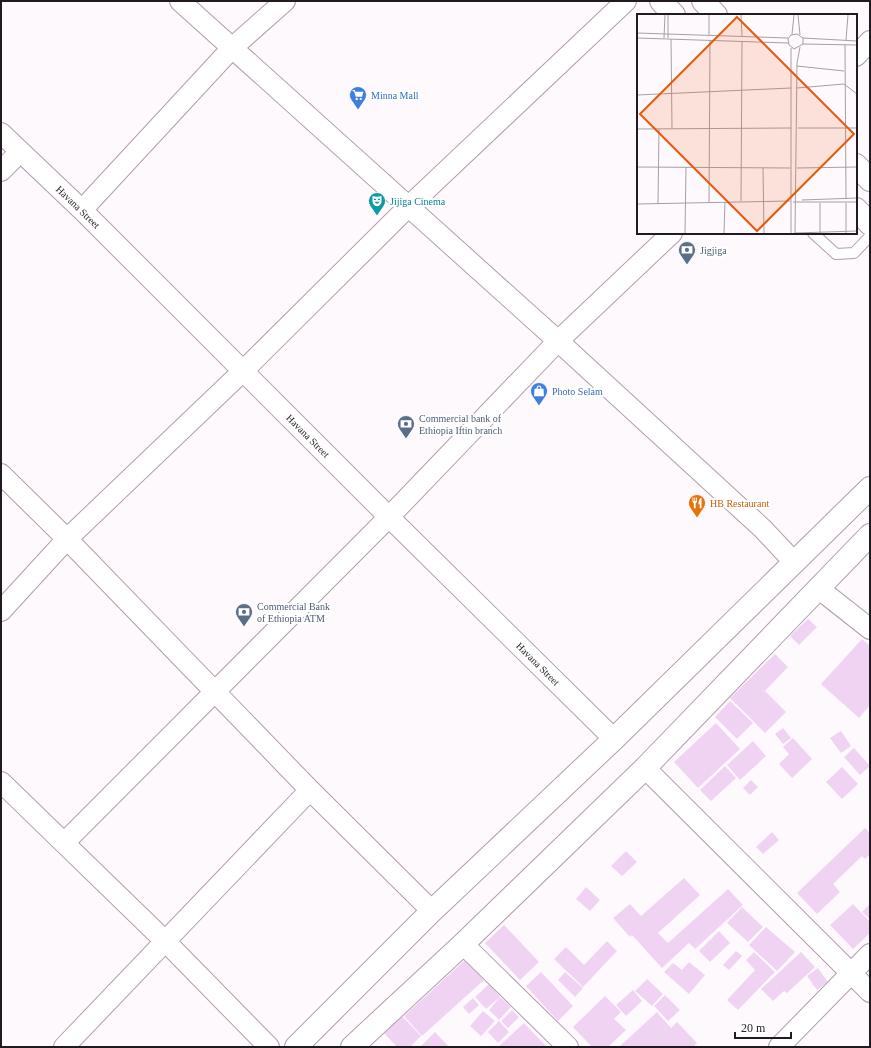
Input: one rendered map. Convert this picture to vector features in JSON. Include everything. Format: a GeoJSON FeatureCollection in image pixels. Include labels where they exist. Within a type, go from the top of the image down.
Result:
{"type":"FeatureCollection","features":[{"type":"Feature","properties":{"kind":"main road"},"geometry":{"type":"LineString","coordinates":[[661,1],[673,14]]}},
{"type":"Feature","properties":{"kind":"main road"},"geometry":{"type":"LineString","coordinates":[[703,1],[715,14]]}},
{"type":"Feature","properties":{"kind":"main road"},"geometry":{"type":"LineString","coordinates":[[857,166],[870,180]]}},
{"type":"Feature","properties":{"kind":"main road"},"geometry":{"type":"LineString","coordinates":[[857,210],[870,224]]}},
{"type":"Feature","properties":{"kind":"main road"},"geometry":{"type":"LineString","coordinates":[[296,1047],[432,911],[614,739],[870,488]]}},
{"type":"Feature","properties":{"kind":"main road"},"geometry":{"type":"LineString","coordinates":[[352,1047],[463,944],[645,768],[870,535]]}},
{"type":"Feature","properties":{"kind":"street"},"geometry":{"type":"LineString","coordinates":[[180,1],[558,341],[763,529],[794,562]]}},
{"type":"Feature","properties":{"kind":"street"},"geometry":{"type":"LineString","coordinates":[[82,210],[232,48],[285,1]]}},
{"type":"Feature","properties":{"kind":"street"},"geometry":{"type":"LineString","coordinates":[[1,611],[67,539],[243,371],[408,207],[626,1]]}},
{"type":"Feature","properties":{"kind":"street"},"geometry":{"type":"LineString","coordinates":[[857,55],[870,41]]}},
{"type":"Feature","properties":{"kind":"street","name":"Havana Street"},"geometry":{"type":"LineString","coordinates":[[1,133],[82,210],[389,518],[614,739]]}},
{"type":"Feature","properties":{"kind":"street"},"geometry":{"type":"LineString","coordinates":[[1,171],[20,152]]}},
{"type":"Feature","properties":{"kind":"street"},"geometry":{"type":"LineString","coordinates":[[64,843],[389,518],[558,341],[671,234]]}},
{"type":"Feature","properties":{"kind":"street"},"geometry":{"type":"LineString","coordinates":[[1,474],[67,539],[310,790],[432,911]]}},
{"type":"Feature","properties":{"kind":"street"},"geometry":{"type":"LineString","coordinates":[[818,588],[870,629]]}},
{"type":"Feature","properties":{"kind":"street"},"geometry":{"type":"LineString","coordinates":[[645,768],[870,992]]}},
{"type":"Feature","properties":{"kind":"street"},"geometry":{"type":"LineString","coordinates":[[1,782],[166,942],[269,1047]]}},
{"type":"Feature","properties":{"kind":"street"},"geometry":{"type":"LineString","coordinates":[[64,1047],[310,790]]}},
{"type":"Feature","properties":{"kind":"street"},"geometry":{"type":"LineString","coordinates":[[463,944],[568,1047]]}},
{"type":"Feature","properties":{"kind":"street"},"geometry":{"type":"LineString","coordinates":[[779,1047],[870,954]]}},
{"type":"Feature","properties":{"kind":"lane"},"geometry":{"type":"LineString","coordinates":[[815,234],[836,254],[854,253],[870,236]]}},
{"type":"Feature","properties":{"kind":"building"},"geometry":{"type":"Polygon","coordinates":[[[808,619],[817,627],[799,645],[790,636],[808,619]]]}},
{"type":"Feature","properties":{"kind":"building"},"geometry":{"type":"Polygon","coordinates":[[[862,639],[870,646],[870,705],[859,718],[821,684],[862,639]]]}},
{"type":"Feature","properties":{"kind":"building"},"geometry":{"type":"Polygon","coordinates":[[[775,654],[788,667],[765,691],[786,712],[765,733],[730,698],[775,654]]]}},
{"type":"Feature","properties":{"kind":"building"},"geometry":{"type":"Polygon","coordinates":[[[730,701],[753,723],[737,739],[715,717],[730,701]]]}},
{"type":"Feature","properties":{"kind":"building"},"geometry":{"type":"Polygon","coordinates":[[[716,723],[740,749],[698,788],[674,762],[716,723]]]}},
{"type":"Feature","properties":{"kind":"building"},"geometry":{"type":"Polygon","coordinates":[[[783,728],[791,738],[783,744],[775,734],[783,728]]]}},
{"type":"Feature","properties":{"kind":"building"},"geometry":{"type":"Polygon","coordinates":[[[841,731],[851,746],[841,753],[830,738],[841,731]]]}},
{"type":"Feature","properties":{"kind":"building"},"geometry":{"type":"Polygon","coordinates":[[[793,738],[812,759],[792,778],[779,764],[789,754],[783,747],[793,738]]]}},
{"type":"Feature","properties":{"kind":"building"},"geometry":{"type":"Polygon","coordinates":[[[753,741],[766,756],[740,780],[727,765],[753,741]]]}},
{"type":"Feature","properties":{"kind":"building"},"geometry":{"type":"Polygon","coordinates":[[[854,748],[870,766],[860,775],[844,757],[854,748]]]}},
{"type":"Feature","properties":{"kind":"building"},"geometry":{"type":"Polygon","coordinates":[[[725,766],[736,778],[711,801],[700,790],[725,766]]]}},
{"type":"Feature","properties":{"kind":"building"},"geometry":{"type":"Polygon","coordinates":[[[842,767],[858,784],[842,799],[826,782],[842,767]]]}},
{"type":"Feature","properties":{"kind":"building"},"geometry":{"type":"Polygon","coordinates":[[[751,780],[758,787],[750,795],[743,788],[751,780]]]}},
{"type":"Feature","properties":{"kind":"building"},"geometry":{"type":"Polygon","coordinates":[[[865,828],[870,833],[870,854],[865,859],[862,856],[833,884],[840,892],[817,914],[797,893],[865,828]]]}},
{"type":"Feature","properties":{"kind":"building"},"geometry":{"type":"Polygon","coordinates":[[[772,832],[779,840],[763,854],[756,847],[772,832]]]}},
{"type":"Feature","properties":{"kind":"building"},"geometry":{"type":"Polygon","coordinates":[[[626,851],[637,862],[622,876],[611,866],[626,851]]]}},
{"type":"Feature","properties":{"kind":"building"},"geometry":{"type":"Polygon","coordinates":[[[684,878],[700,895],[658,933],[668,943],[728,889],[743,905],[695,949],[689,943],[662,968],[632,935],[630,937],[613,918],[630,904],[641,916],[684,878]]]}},
{"type":"Feature","properties":{"kind":"building"},"geometry":{"type":"Polygon","coordinates":[[[586,887],[600,900],[590,911],[576,899],[586,887]]]}},
{"type":"Feature","properties":{"kind":"building"},"geometry":{"type":"Polygon","coordinates":[[[853,904],[870,922],[870,933],[853,949],[830,925],[853,904]]]}},
{"type":"Feature","properties":{"kind":"building"},"geometry":{"type":"Polygon","coordinates":[[[870,904],[870,919],[862,912],[870,904]]]}},
{"type":"Feature","properties":{"kind":"building"},"geometry":{"type":"Polygon","coordinates":[[[742,907],[763,927],[748,942],[727,923],[742,907]]]}},
{"type":"Feature","properties":{"kind":"building"},"geometry":{"type":"Polygon","coordinates":[[[504,925],[539,962],[520,980],[485,943],[504,925]]]}},
{"type":"Feature","properties":{"kind":"building"},"geometry":{"type":"Polygon","coordinates":[[[766,927],[795,952],[777,971],[749,945],[766,927]]]}},
{"type":"Feature","properties":{"kind":"building"},"geometry":{"type":"Polygon","coordinates":[[[719,931],[730,943],[710,962],[699,951],[719,931]]]}},
{"type":"Feature","properties":{"kind":"building"},"geometry":{"type":"Polygon","coordinates":[[[607,941],[617,951],[583,987],[554,959],[566,947],[584,965],[607,941]]]}},
{"type":"Feature","properties":{"kind":"building"},"geometry":{"type":"Polygon","coordinates":[[[736,951],[742,956],[729,970],[723,965],[736,951]]]}},
{"type":"Feature","properties":{"kind":"building"},"geometry":{"type":"Polygon","coordinates":[[[754,952],[775,972],[738,1010],[727,1000],[755,970],[746,960],[754,952]]]}},
{"type":"Feature","properties":{"kind":"building"},"geometry":{"type":"Polygon","coordinates":[[[801,952],[815,967],[787,993],[784,991],[773,1001],[761,989],[801,952]]]}},
{"type":"Feature","properties":{"kind":"building"},"geometry":{"type":"Polygon","coordinates":[[[465,960],[484,980],[422,1036],[404,1016],[465,960]]]}},
{"type":"Feature","properties":{"kind":"building"},"geometry":{"type":"Polygon","coordinates":[[[689,962],[705,975],[689,994],[664,972],[673,963],[682,970],[689,962]]]}},
{"type":"Feature","properties":{"kind":"building"},"geometry":{"type":"Polygon","coordinates":[[[818,968],[828,982],[817,990],[807,976],[818,968]]]}},
{"type":"Feature","properties":{"kind":"building"},"geometry":{"type":"Polygon","coordinates":[[[541,972],[573,1006],[558,1021],[526,986],[541,972]]]}},
{"type":"Feature","properties":{"kind":"building"},"geometry":{"type":"Polygon","coordinates":[[[565,972],[583,988],[575,997],[558,980],[565,972]]]}},
{"type":"Feature","properties":{"kind":"building"},"geometry":{"type":"Polygon","coordinates":[[[647,979],[663,994],[652,1006],[635,991],[647,979]]]}},
{"type":"Feature","properties":{"kind":"building"},"geometry":{"type":"Polygon","coordinates":[[[489,984],[500,997],[486,1009],[475,997],[489,984]]]}},
{"type":"Feature","properties":{"kind":"building"},"geometry":{"type":"Polygon","coordinates":[[[633,990],[642,1001],[626,1016],[616,1005],[633,990]]]}},
{"type":"Feature","properties":{"kind":"building"},"geometry":{"type":"Polygon","coordinates":[[[665,995],[680,1010],[668,1021],[654,1006],[665,995]]]}},
{"type":"Feature","properties":{"kind":"building"},"geometry":{"type":"Polygon","coordinates":[[[605,996],[621,1012],[614,1019],[626,1030],[608,1047],[592,1047],[573,1027],[605,996]]]}},
{"type":"Feature","properties":{"kind":"building"},"geometry":{"type":"Polygon","coordinates":[[[500,997],[511,1007],[499,1020],[489,1010],[500,997]]]}},
{"type":"Feature","properties":{"kind":"building"},"geometry":{"type":"Polygon","coordinates":[[[473,998],[479,1005],[469,1014],[463,1007],[473,998]]]}},
{"type":"Feature","properties":{"kind":"building"},"geometry":{"type":"Polygon","coordinates":[[[512,1010],[519,1017],[508,1028],[501,1021],[512,1010]]]}},
{"type":"Feature","properties":{"kind":"building"},"geometry":{"type":"Polygon","coordinates":[[[483,1011],[495,1021],[481,1036],[470,1026],[483,1011]]]}},
{"type":"Feature","properties":{"kind":"building"},"geometry":{"type":"Polygon","coordinates":[[[657,1012],[671,1028],[677,1022],[697,1043],[693,1047],[619,1047],[657,1012]]]}},
{"type":"Feature","properties":{"kind":"building"},"geometry":{"type":"Polygon","coordinates":[[[402,1016],[421,1036],[410,1047],[397,1047],[384,1033],[402,1016]]]}},
{"type":"Feature","properties":{"kind":"building"},"geometry":{"type":"Polygon","coordinates":[[[499,1021],[509,1032],[498,1043],[488,1032],[499,1021]]]}},
{"type":"Feature","properties":{"kind":"building"},"geometry":{"type":"Polygon","coordinates":[[[524,1023],[547,1047],[499,1046],[524,1023]]]}},
{"type":"Feature","properties":{"kind":"building"},"geometry":{"type":"Polygon","coordinates":[[[435,1032],[449,1047],[421,1046],[435,1032]]]}},
{"type":"Feature","properties":{"kind":"place","name":"Minna Mall"},"geometry":{"type":"Point","coordinates":[358,110]}},
{"type":"Feature","properties":{"kind":"place","name":"Jijiga Cinema"},"geometry":{"type":"Point","coordinates":[377,216]}},
{"type":"Feature","properties":{"kind":"place","name":"Jigjiga"},"geometry":{"type":"Point","coordinates":[687,265]}},
{"type":"Feature","properties":{"kind":"place","name":"Photo Selam"},"geometry":{"type":"Point","coordinates":[539,406]}},
{"type":"Feature","properties":{"kind":"place","name":"Commercial bank of Ethiopia Iftin branch"},"geometry":{"type":"Point","coordinates":[406,439]}},
{"type":"Feature","properties":{"kind":"place","name":"HB Restaurant"},"geometry":{"type":"Point","coordinates":[697,518]}},
{"type":"Feature","properties":{"kind":"place","name":"Commercial Bank of Ethiopia ATM"},"geometry":{"type":"Point","coordinates":[244,627]}}]}
